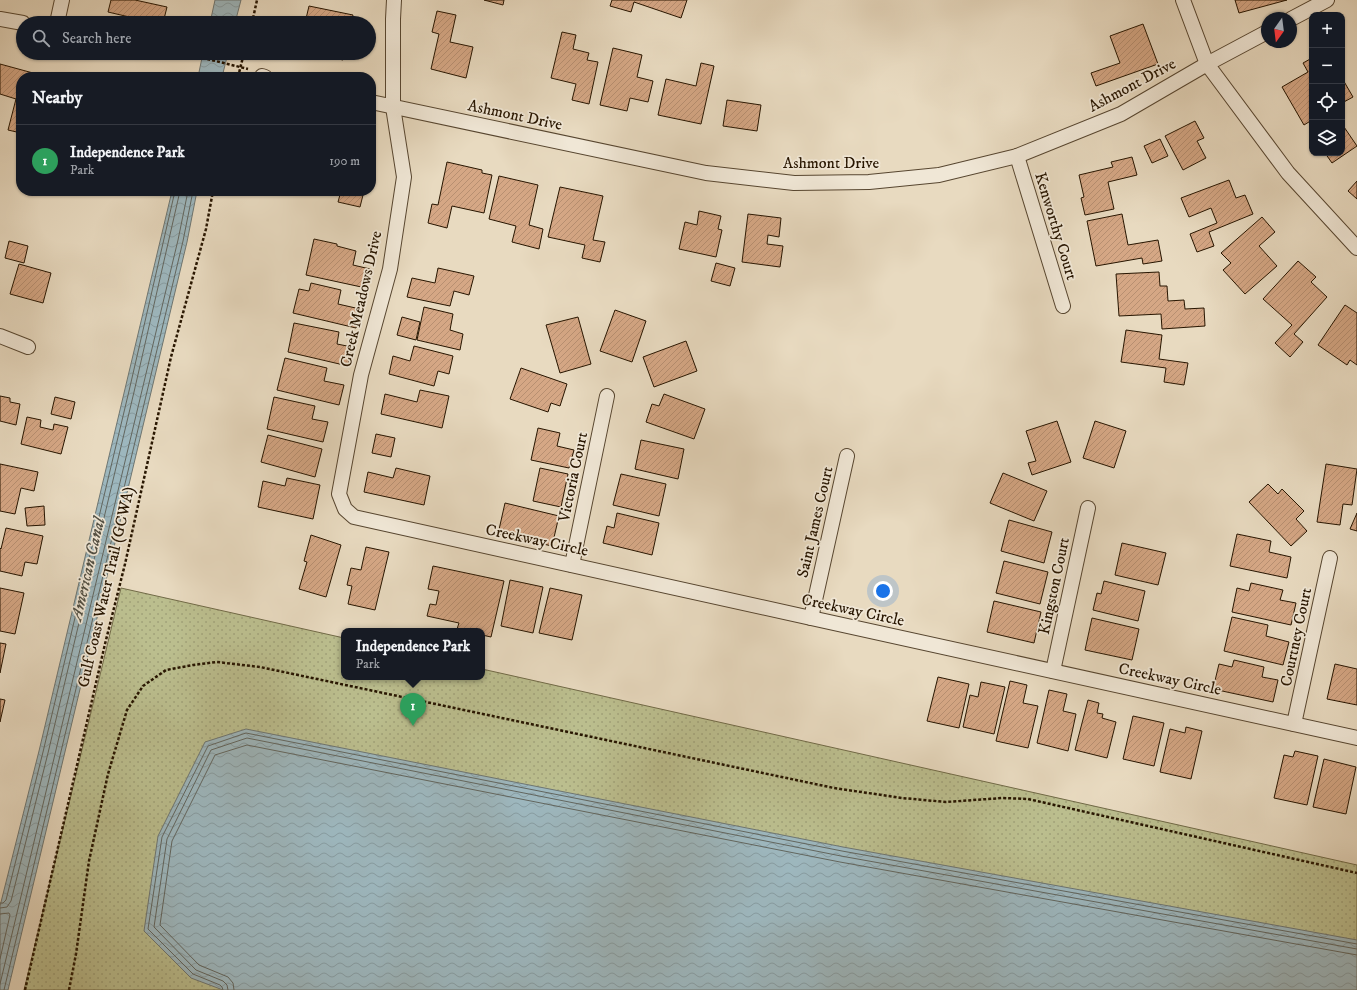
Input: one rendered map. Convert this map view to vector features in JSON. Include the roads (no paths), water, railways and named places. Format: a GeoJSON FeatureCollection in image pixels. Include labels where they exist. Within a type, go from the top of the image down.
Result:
{"type":"FeatureCollection","features":[{"type":"Feature","properties":{"kind":"street"},"geometry":{"type":"LineString","coordinates":[[59,16],[62,0]]}},
{"type":"Feature","properties":{"kind":"street","name":"Creek Meadows Drive"},"geometry":{"type":"LineString","coordinates":[[345,509],[339,494],[361,375],[390,269],[404,177],[393,107],[394,0]]}},
{"type":"Feature","properties":{"kind":"street"},"geometry":{"type":"LineString","coordinates":[[1183,0],[1207,64],[1288,173],[1357,248]]}},
{"type":"Feature","properties":{"kind":"street"},"geometry":{"type":"LineString","coordinates":[[1297,16],[1327,0]]}},
{"type":"Feature","properties":{"kind":"street"},"geometry":{"type":"LineString","coordinates":[[0,19],[16,22]]}},
{"type":"Feature","properties":{"kind":"street","name":"Ashmont Drive"},"geometry":{"type":"LineString","coordinates":[[376,103],[706,173],[794,183],[869,182],[939,175],[1017,156],[1121,114],[1207,64],[1261,35]]}},
{"type":"Feature","properties":{"kind":"street","name":"Kenworthy Court"},"geometry":{"type":"LineString","coordinates":[[1017,156],[1063,306]]}},
{"type":"Feature","properties":{"kind":"street"},"geometry":{"type":"LineString","coordinates":[[0,336],[28,347]]}},
{"type":"Feature","properties":{"kind":"street","name":"Victoria Court"},"geometry":{"type":"LineString","coordinates":[[572,565],[607,396]]}},
{"type":"Feature","properties":{"kind":"street","name":"Saint James Court"},"geometry":{"type":"LineString","coordinates":[[811,618],[847,456]]}},
{"type":"Feature","properties":{"kind":"street","name":"Kingston Court"},"geometry":{"type":"LineString","coordinates":[[1053,671],[1088,508]]}},
{"type":"Feature","properties":{"kind":"street","name":"Creekway Circle"},"geometry":{"type":"LineString","coordinates":[[345,509],[354,517],[1357,738]]}},
{"type":"Feature","properties":{"kind":"street","name":"Courtney Court"},"geometry":{"type":"LineString","coordinates":[[1294,724],[1330,558]]}},
{"type":"Feature","properties":{"kind":"water"},"geometry":{"type":"Polygon","coordinates":[[[215,0],[241,0],[237,16],[212,16],[215,0]]]}},
{"type":"Feature","properties":{"kind":"water"},"geometry":{"type":"Polygon","coordinates":[[[202,60],[226,60],[223,72],[199,72],[202,60]]]}},
{"type":"Feature","properties":{"kind":"water","name":"American Canal"},"geometry":{"type":"Polygon","coordinates":[[[171,196],[196,196],[187,242],[8,990],[0,990],[0,906],[39,751],[171,196]]]}},
{"type":"Feature","properties":{"kind":"water"},"geometry":{"type":"Polygon","coordinates":[[[246,729],[843,847],[1357,940],[1357,990],[223,990],[191,978],[144,931],[158,836],[205,742],[246,729]]]}},
{"type":"Feature","properties":{"kind":"place","name":"Independence Park"},"geometry":{"type":"Point","coordinates":[413,726]}}]}
